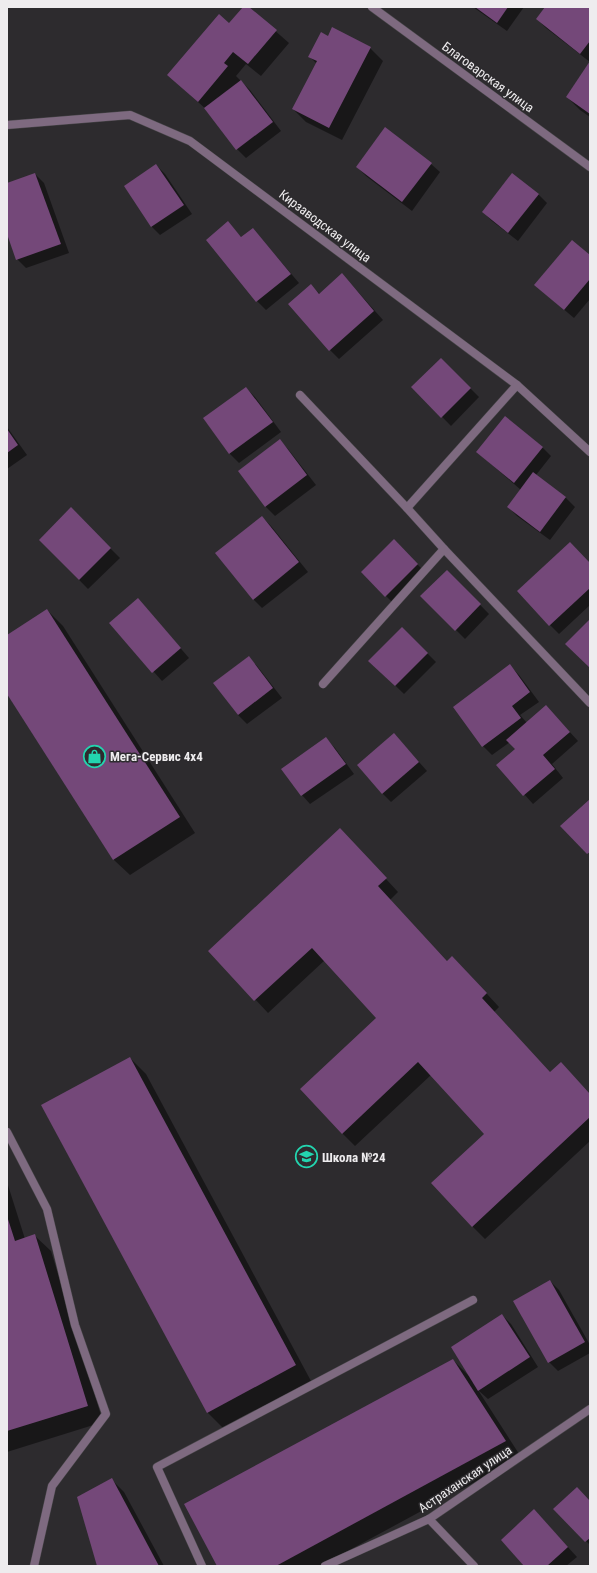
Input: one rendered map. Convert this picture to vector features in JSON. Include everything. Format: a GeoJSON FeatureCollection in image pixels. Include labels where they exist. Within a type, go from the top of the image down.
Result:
{"type":"FeatureCollection","features":[{"type":"Feature","properties":{"kind":"street","name":"Благоварская улица"},"geometry":{"type":"LineString","coordinates":[[372,7],[590,167]]}},
{"type":"Feature","properties":{"kind":"street","name":"Кирзаводская улица"},"geometry":{"type":"LineString","coordinates":[[7,125],[130,115],[190,141],[517,385],[590,452]]}},
{"type":"Feature","properties":{"kind":"street"},"geometry":{"type":"LineString","coordinates":[[408,508],[517,385]]}},
{"type":"Feature","properties":{"kind":"street"},"geometry":{"type":"LineString","coordinates":[[300,395],[408,508],[444,550],[590,703]]}},
{"type":"Feature","properties":{"kind":"street"},"geometry":{"type":"LineString","coordinates":[[323,684],[444,550]]}},
{"type":"Feature","properties":{"kind":"street"},"geometry":{"type":"LineString","coordinates":[[7,1132],[48,1209],[75,1324],[106,1414],[52,1486],[34,1566]]}},
{"type":"Feature","properties":{"kind":"street"},"geometry":{"type":"LineString","coordinates":[[202,1566],[157,1467],[472,1300]]}},
{"type":"Feature","properties":{"kind":"street","name":"Астраханская улица"},"geometry":{"type":"LineString","coordinates":[[325,1566],[429,1519],[590,1410]]}},
{"type":"Feature","properties":{"kind":"street"},"geometry":{"type":"LineString","coordinates":[[429,1519],[474,1566]]}},
{"type":"Feature","properties":{"kind":"building"},"geometry":{"type":"Polygon","coordinates":[[[243,7],[249,7],[277,30],[248,64],[233,52],[224,63],[228,66],[198,102],[167,75],[219,14],[229,23],[243,7]]]}},
{"type":"Feature","properties":{"kind":"building"},"geometry":{"type":"Polygon","coordinates":[[[475,7],[508,7],[497,23],[475,7]]]}},
{"type":"Feature","properties":{"kind":"building"},"geometry":{"type":"Polygon","coordinates":[[[545,7],[590,7],[590,41],[580,54],[536,19],[545,7]]]}},
{"type":"Feature","properties":{"kind":"building"},"geometry":{"type":"Polygon","coordinates":[[[332,27],[371,47],[329,128],[292,109],[317,61],[308,57],[321,32],[328,36],[332,27]]]}},
{"type":"Feature","properties":{"kind":"building"},"geometry":{"type":"Polygon","coordinates":[[[590,61],[590,114],[566,97],[590,61]]]}},
{"type":"Feature","properties":{"kind":"building"},"geometry":{"type":"Polygon","coordinates":[[[241,80],[273,122],[236,150],[204,108],[241,80]]]}},
{"type":"Feature","properties":{"kind":"building"},"geometry":{"type":"Polygon","coordinates":[[[385,127],[432,163],[402,202],[356,167],[385,127]]]}},
{"type":"Feature","properties":{"kind":"building"},"geometry":{"type":"Polygon","coordinates":[[[156,164],[184,205],[151,227],[124,186],[156,164]]]}},
{"type":"Feature","properties":{"kind":"building"},"geometry":{"type":"Polygon","coordinates":[[[35,173],[61,244],[16,260],[7,234],[7,183],[35,173]]]}},
{"type":"Feature","properties":{"kind":"building"},"geometry":{"type":"Polygon","coordinates":[[[512,173],[539,194],[508,233],[482,212],[512,173]]]}},
{"type":"Feature","properties":{"kind":"building"},"geometry":{"type":"Polygon","coordinates":[[[228,221],[241,237],[253,228],[291,274],[256,302],[206,240],[228,221]]]}},
{"type":"Feature","properties":{"kind":"building"},"geometry":{"type":"Polygon","coordinates":[[[572,240],[590,255],[590,279],[564,310],[534,285],[572,240]]]}},
{"type":"Feature","properties":{"kind":"building"},"geometry":{"type":"Polygon","coordinates":[[[342,273],[374,311],[329,351],[288,304],[311,284],[319,294],[342,273]]]}},
{"type":"Feature","properties":{"kind":"building"},"geometry":{"type":"Polygon","coordinates":[[[441,358],[471,388],[441,418],[411,387],[441,358]]]}},
{"type":"Feature","properties":{"kind":"building"},"geometry":{"type":"Polygon","coordinates":[[[246,387],[273,422],[229,454],[203,418],[246,387]]]}},
{"type":"Feature","properties":{"kind":"building"},"geometry":{"type":"Polygon","coordinates":[[[505,416],[543,447],[514,483],[476,452],[505,416]]]}},
{"type":"Feature","properties":{"kind":"building"},"geometry":{"type":"Polygon","coordinates":[[[7,429],[18,445],[7,453],[7,429]]]}},
{"type":"Feature","properties":{"kind":"building"},"geometry":{"type":"Polygon","coordinates":[[[280,439],[307,475],[265,507],[238,471],[280,439]]]}},
{"type":"Feature","properties":{"kind":"building"},"geometry":{"type":"Polygon","coordinates":[[[533,472],[566,497],[540,532],[507,507],[533,472]]]}},
{"type":"Feature","properties":{"kind":"building"},"geometry":{"type":"Polygon","coordinates":[[[71,507],[111,548],[79,580],[39,540],[71,507]]]}},
{"type":"Feature","properties":{"kind":"building"},"geometry":{"type":"Polygon","coordinates":[[[262,516],[299,562],[253,600],[215,553],[262,516]]]}},
{"type":"Feature","properties":{"kind":"building"},"geometry":{"type":"Polygon","coordinates":[[[394,539],[418,564],[385,597],[361,572],[394,539]]]}},
{"type":"Feature","properties":{"kind":"building"},"geometry":{"type":"Polygon","coordinates":[[[570,542],[590,563],[590,588],[549,626],[517,591],[570,542]]]}},
{"type":"Feature","properties":{"kind":"building"},"geometry":{"type":"Polygon","coordinates":[[[447,570],[481,604],[455,631],[420,596],[447,570]]]}},
{"type":"Feature","properties":{"kind":"building"},"geometry":{"type":"Polygon","coordinates":[[[138,598],[181,648],[152,673],[109,623],[138,598]]]}},
{"type":"Feature","properties":{"kind":"building","name":"Мега-Сервис 4х4"},"geometry":{"type":"Polygon","coordinates":[[[47,609],[180,817],[113,860],[7,694],[7,635],[47,609]]]}},
{"type":"Feature","properties":{"kind":"building"},"geometry":{"type":"Polygon","coordinates":[[[590,619],[590,668],[565,644],[590,619]]]}},
{"type":"Feature","properties":{"kind":"building"},"geometry":{"type":"Polygon","coordinates":[[[402,627],[428,653],[395,686],[368,661],[402,627]]]}},
{"type":"Feature","properties":{"kind":"building"},"geometry":{"type":"Polygon","coordinates":[[[249,656],[273,688],[238,715],[213,683],[249,656]]]}},
{"type":"Feature","properties":{"kind":"building"},"geometry":{"type":"Polygon","coordinates":[[[510,664],[530,692],[512,706],[521,718],[482,747],[453,707],[510,664]]]}},
{"type":"Feature","properties":{"kind":"building"},"geometry":{"type":"Polygon","coordinates":[[[546,705],[570,732],[543,755],[555,769],[523,796],[496,765],[515,749],[506,740],[546,705]]]}},
{"type":"Feature","properties":{"kind":"building"},"geometry":{"type":"Polygon","coordinates":[[[394,733],[419,762],[382,794],[357,765],[394,733]]]}},
{"type":"Feature","properties":{"kind":"building"},"geometry":{"type":"Polygon","coordinates":[[[326,737],[346,764],[301,796],[281,769],[326,737]]]}},
{"type":"Feature","properties":{"kind":"building"},"geometry":{"type":"Polygon","coordinates":[[[590,799],[590,852],[587,854],[560,826],[590,799]]]}},
{"type":"Feature","properties":{"kind":"building"},"geometry":{"type":"Polygon","coordinates":[[[340,828],[387,878],[378,886],[447,961],[452,956],[487,993],[482,998],[550,1072],[561,1062],[590,1094],[590,1117],[472,1227],[431,1183],[484,1134],[418,1062],[342,1134],[300,1089],[376,1018],[312,948],[254,1001],[208,951],[340,828]]]}},
{"type":"Feature","properties":{"kind":"building"},"geometry":{"type":"Polygon","coordinates":[[[130,1057],[296,1365],[207,1413],[41,1105],[130,1057]]]}},
{"type":"Feature","properties":{"kind":"building"},"geometry":{"type":"Polygon","coordinates":[[[7,1216],[15,1241],[35,1234],[88,1406],[7,1431],[7,1216]]]}},
{"type":"Feature","properties":{"kind":"building"},"geometry":{"type":"Polygon","coordinates":[[[550,1280],[585,1342],[548,1363],[513,1301],[550,1280]]]}},
{"type":"Feature","properties":{"kind":"building"},"geometry":{"type":"Polygon","coordinates":[[[502,1314],[530,1357],[478,1391],[451,1347],[502,1314]]]}},
{"type":"Feature","properties":{"kind":"building"},"geometry":{"type":"Polygon","coordinates":[[[453,1359],[506,1441],[276,1566],[217,1566],[184,1504],[453,1359]]]}},
{"type":"Feature","properties":{"kind":"building"},"geometry":{"type":"Polygon","coordinates":[[[112,1478],[159,1566],[97,1566],[77,1497],[112,1478]]]}},
{"type":"Feature","properties":{"kind":"building"},"geometry":{"type":"Polygon","coordinates":[[[577,1487],[590,1501],[590,1538],[585,1542],[553,1509],[577,1487]]]}},
{"type":"Feature","properties":{"kind":"building"},"geometry":{"type":"Polygon","coordinates":[[[534,1509],[568,1547],[547,1566],[524,1566],[501,1540],[534,1509]]]}},
{"type":"Feature","properties":{"kind":"place","name":"Мега-Сервис 4х4"},"geometry":{"type":"Point","coordinates":[94,756]}},
{"type":"Feature","properties":{"kind":"place","name":"Школа №24"},"geometry":{"type":"Point","coordinates":[307,1157]}}]}
